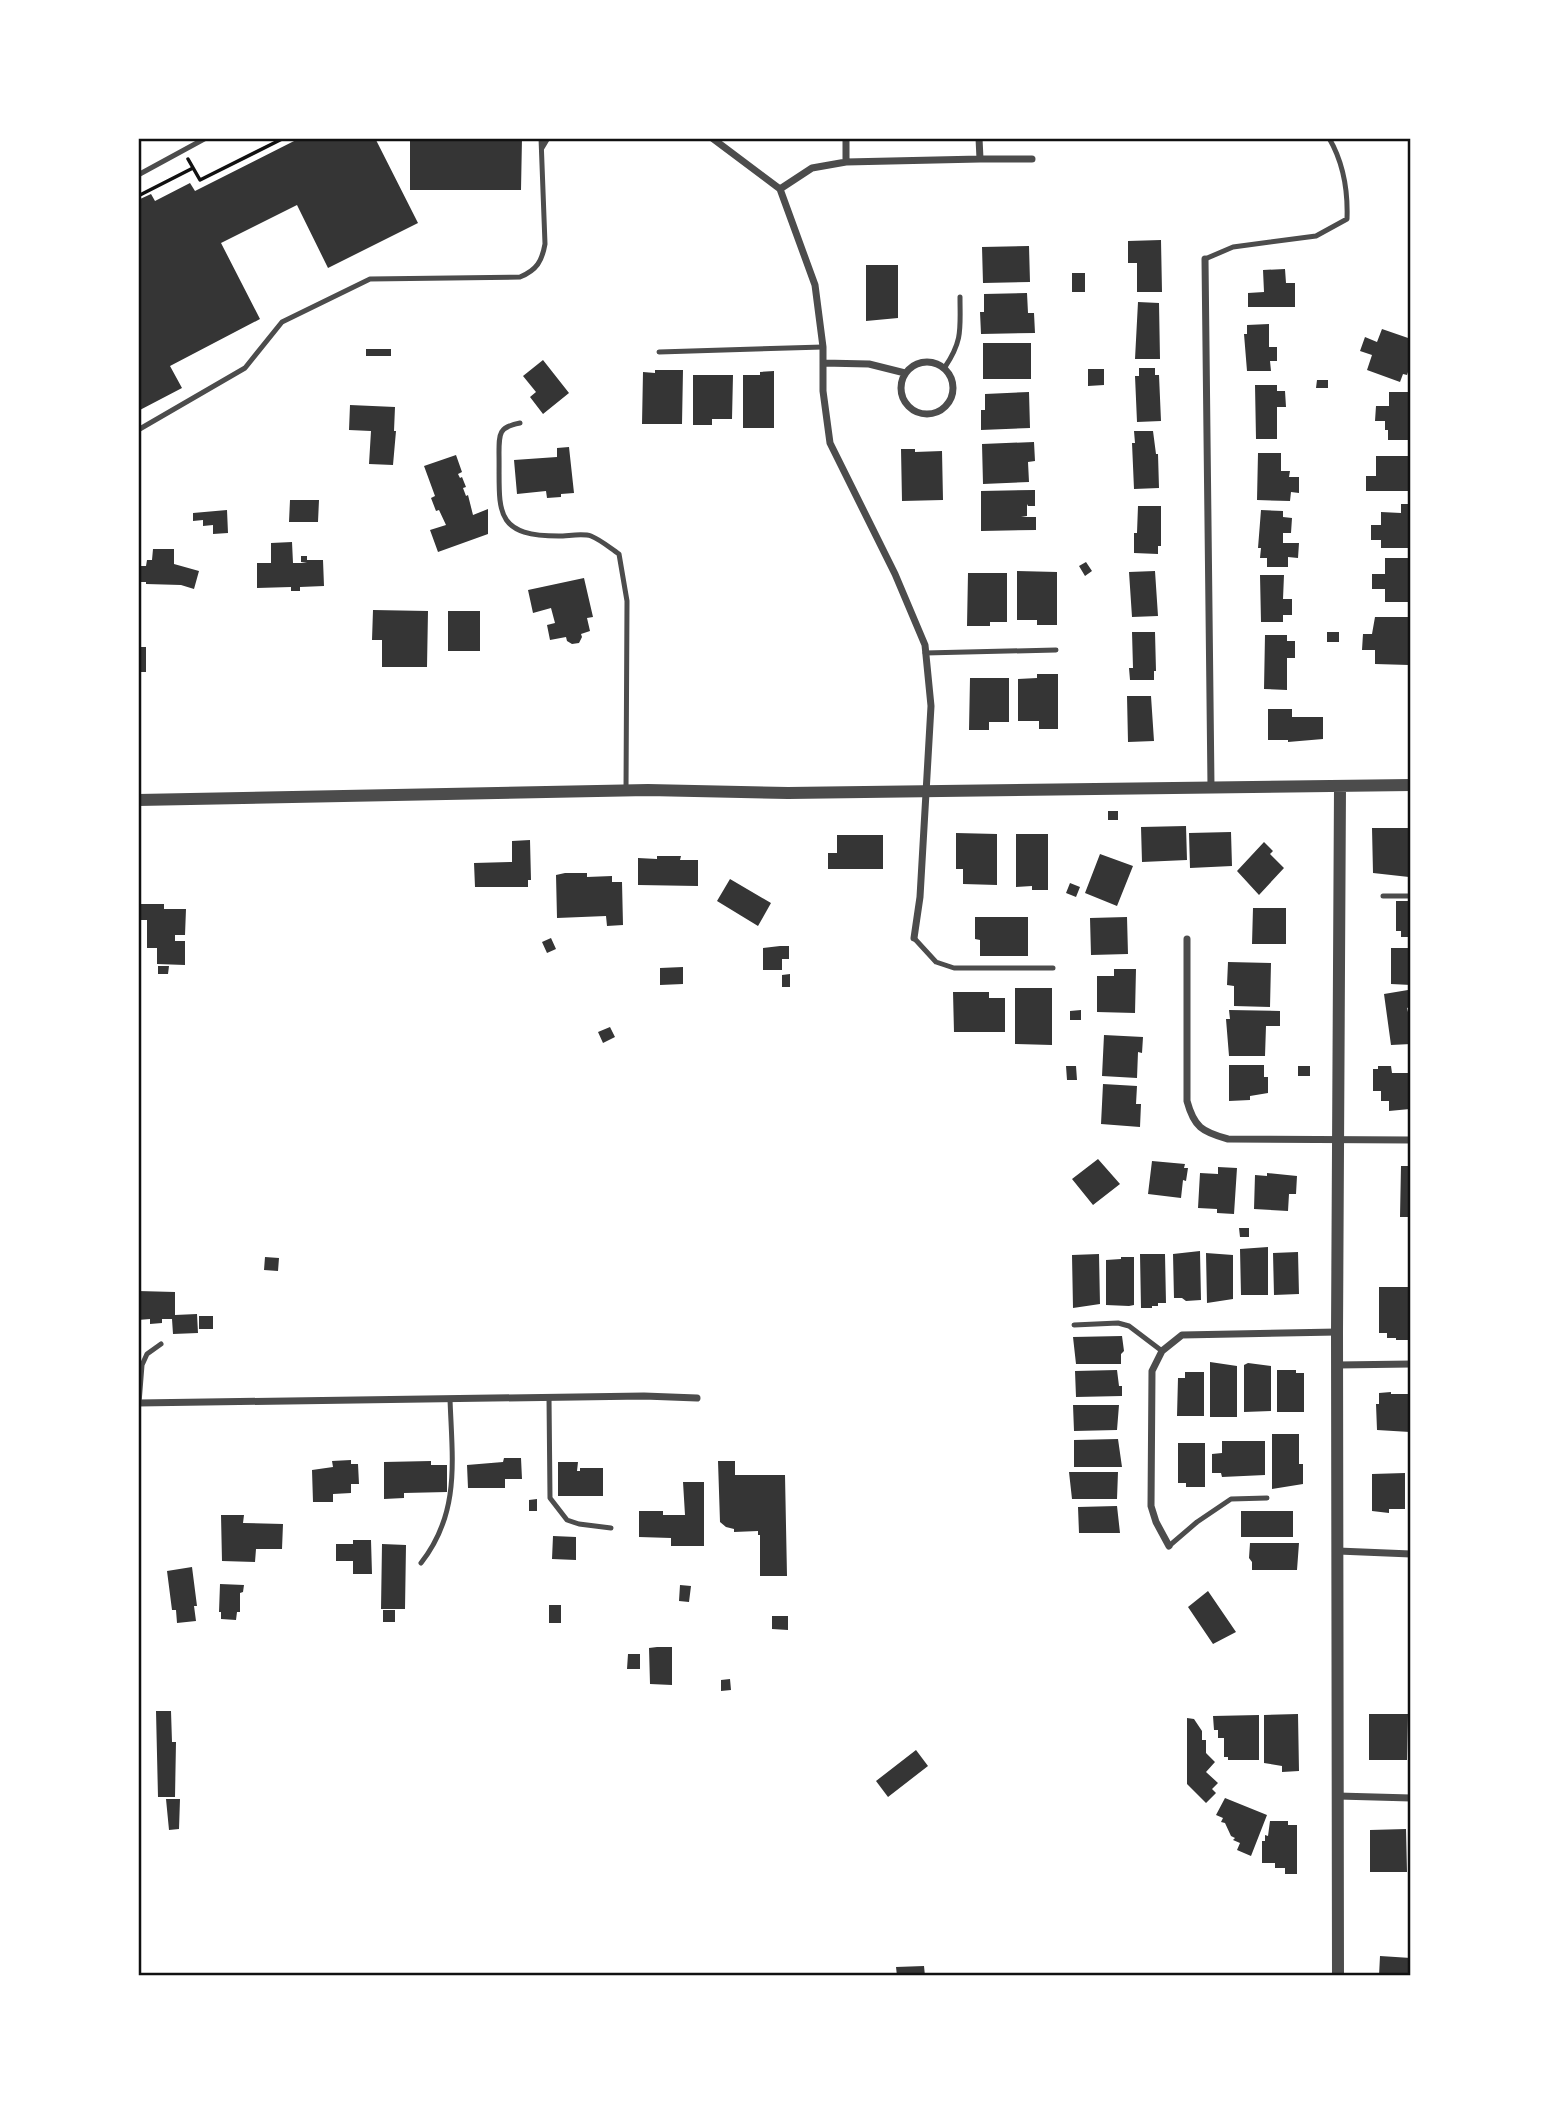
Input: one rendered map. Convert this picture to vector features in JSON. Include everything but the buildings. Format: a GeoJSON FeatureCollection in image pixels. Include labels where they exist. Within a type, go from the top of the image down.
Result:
{"type":"FeatureCollection","features":[{"type":"Feature","properties":{"kind":"street"},"geometry":{"type":"LineString","coordinates":[[712,138],[780,189],[815,285],[830,443],[895,574],[925,645],[930,706],[920,897],[914,938]]}},
{"type":"Feature","properties":{"kind":"street"},"geometry":{"type":"LineString","coordinates":[[846,138],[846,162]]}},
{"type":"Feature","properties":{"kind":"street"},"geometry":{"type":"LineString","coordinates":[[979,138],[980,159]]}},
{"type":"Feature","properties":{"kind":"street"},"geometry":{"type":"LineString","coordinates":[[780,189],[812,168],[846,162],[1032,159]]}},
{"type":"Feature","properties":{"kind":"street"},"geometry":{"type":"LineString","coordinates":[[1205,259],[1211,787]]}},
{"type":"Feature","properties":{"kind":"street"},"geometry":{"type":"LineString","coordinates":[[928,361],[945,368],[954,383],[954,392],[945,407],[930,414],[914,410],[907,405],[901,389],[905,373],[911,367],[928,361]]}},
{"type":"Feature","properties":{"kind":"street"},"geometry":{"type":"LineString","coordinates":[[823,363],[869,364],[905,373]]}},
{"type":"Feature","properties":{"kind":"street"},"geometry":{"type":"LineString","coordinates":[[138,800],[648,790],[788,793],[1411,785]]}},
{"type":"Feature","properties":{"kind":"street"},"geometry":{"type":"LineString","coordinates":[[1338,1976],[1340,786]]}},
{"type":"Feature","properties":{"kind":"street"},"geometry":{"type":"LineString","coordinates":[[1187,939],[1187,1101],[1192,1119],[1207,1133],[1228,1139],[1411,1140]]}},
{"type":"Feature","properties":{"kind":"street"},"geometry":{"type":"LineString","coordinates":[[1169,1546],[1151,1506],[1152,1371],[1162,1351],[1182,1335],[1337,1332]]}},
{"type":"Feature","properties":{"kind":"street"},"geometry":{"type":"LineString","coordinates":[[1338,1365],[1411,1364]]}},
{"type":"Feature","properties":{"kind":"street"},"geometry":{"type":"LineString","coordinates":[[139,1403],[549,1397],[697,1398]]}},
{"type":"Feature","properties":{"kind":"street"},"geometry":{"type":"LineString","coordinates":[[1338,1551],[1411,1553]]}},
{"type":"Feature","properties":{"kind":"street"},"geometry":{"type":"LineString","coordinates":[[1338,1796],[1411,1798]]}},
{"type":"Feature","properties":{"kind":"lane"},"geometry":{"type":"LineString","coordinates":[[138,175],[206,138]]}},
{"type":"Feature","properties":{"kind":"lane"},"geometry":{"type":"LineString","coordinates":[[138,430],[245,368],[282,322],[370,279],[520,277],[531,272],[542,260],[545,244],[541,138]]}},
{"type":"Feature","properties":{"kind":"lane"},"geometry":{"type":"LineString","coordinates":[[542,148],[548,138]]}},
{"type":"Feature","properties":{"kind":"lane"},"geometry":{"type":"LineString","coordinates":[[1205,259],[1233,247],[1316,236],[1347,219],[1348,199],[1337,152],[1329,138]]}},
{"type":"Feature","properties":{"kind":"lane"},"geometry":{"type":"LineString","coordinates":[[945,368],[961,337],[960,297]]}},
{"type":"Feature","properties":{"kind":"lane"},"geometry":{"type":"LineString","coordinates":[[659,352],[822,347]]}},
{"type":"Feature","properties":{"kind":"lane"},"geometry":{"type":"LineString","coordinates":[[520,423],[503,429],[499,443],[500,503],[509,524],[524,533],[538,536],[590,536],[619,554],[627,601],[626,791]]}},
{"type":"Feature","properties":{"kind":"lane"},"geometry":{"type":"LineString","coordinates":[[925,653],[1056,650]]}},
{"type":"Feature","properties":{"kind":"lane"},"geometry":{"type":"LineString","coordinates":[[1383,896],[1411,896]]}},
{"type":"Feature","properties":{"kind":"lane"},"geometry":{"type":"LineString","coordinates":[[914,938],[936,962],[954,968],[1053,968]]}},
{"type":"Feature","properties":{"kind":"lane"},"geometry":{"type":"LineString","coordinates":[[1074,1325],[1118,1323],[1129,1326],[1162,1351]]}},
{"type":"Feature","properties":{"kind":"lane"},"geometry":{"type":"LineString","coordinates":[[139,1403],[142,1365],[147,1354],[161,1344]]}},
{"type":"Feature","properties":{"kind":"lane"},"geometry":{"type":"LineString","coordinates":[[549,1397],[550,1498],[567,1520],[611,1528]]}},
{"type":"Feature","properties":{"kind":"lane"},"geometry":{"type":"LineString","coordinates":[[421,1563],[429,1553],[450,1505],[450,1399]]}},
{"type":"Feature","properties":{"kind":"lane"},"geometry":{"type":"LineString","coordinates":[[1169,1546],[1197,1522],[1231,1499],[1266,1498]]}},
{"type":"Feature","properties":{"kind":"path"},"geometry":{"type":"LineString","coordinates":[[200,180],[284,138]]}},
{"type":"Feature","properties":{"kind":"path"},"geometry":{"type":"LineString","coordinates":[[138,196],[193,168]]}}]}
